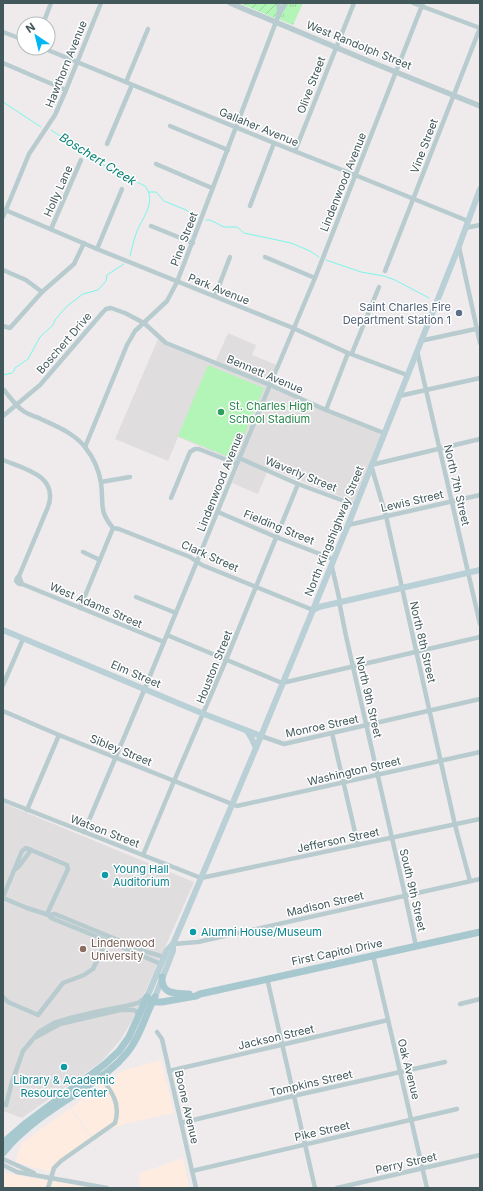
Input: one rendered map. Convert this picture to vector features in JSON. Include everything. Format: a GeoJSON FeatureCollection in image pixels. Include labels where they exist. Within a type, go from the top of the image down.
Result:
{"type":"FeatureCollection","features":[{"type":"Feature","properties":{"kind":"main road","name":"North Kingshighway Street"},"geometry":{"type":"LineString","coordinates":[[173,944],[348,525],[459,246],[480,189]]}},
{"type":"Feature","properties":{"kind":"main road"},"geometry":{"type":"LineString","coordinates":[[313,610],[319,607],[480,570]]}},
{"type":"Feature","properties":{"kind":"main road","name":"Elm Street"},"geometry":{"type":"LineString","coordinates":[[3,630],[145,688],[204,714],[261,736]]}},
{"type":"Feature","properties":{"kind":"main road"},"geometry":{"type":"LineString","coordinates":[[246,730],[256,748]]}},
{"type":"Feature","properties":{"kind":"main road","name":"First Capitol Drive"},"geometry":{"type":"LineString","coordinates":[[151,999],[195,995],[480,932]]}},
{"type":"Feature","properties":{"kind":"main road"},"geometry":{"type":"LineString","coordinates":[[151,999],[161,964],[167,950],[173,944]]}},
{"type":"Feature","properties":{"kind":"main road"},"geometry":{"type":"LineString","coordinates":[[3,1153],[16,1138],[56,1107],[101,1077],[125,1055],[131,1047],[142,1017],[162,977],[173,951],[173,944]]}},
{"type":"Feature","properties":{"kind":"main road"},"geometry":{"type":"LineString","coordinates":[[162,977],[161,981],[164,988],[170,993],[195,995]]}},
{"type":"Feature","properties":{"kind":"main road"},"geometry":{"type":"LineString","coordinates":[[3,1143],[26,1123],[105,1064],[125,1043],[142,1017],[156,1008],[189,1000],[195,995]]}},
{"type":"Feature","properties":{"kind":"street"},"geometry":{"type":"LineString","coordinates":[[46,16],[51,3]]}},
{"type":"Feature","properties":{"kind":"street","name":"Hawthorn Avenue"},"geometry":{"type":"LineString","coordinates":[[3,217],[29,154],[55,115],[100,3]]}},
{"type":"Feature","properties":{"kind":"street","name":"West Randolph Street"},"geometry":{"type":"LineString","coordinates":[[230,3],[480,106]]}},
{"type":"Feature","properties":{"kind":"street"},"geometry":{"type":"LineString","coordinates":[[278,3],[279,14]]}},
{"type":"Feature","properties":{"kind":"street","name":"Pine Street"},"geometry":{"type":"LineString","coordinates":[[85,447],[127,345],[135,330],[167,301],[177,282],[193,243],[212,188],[228,150],[275,22],[286,3]]}},
{"type":"Feature","properties":{"kind":"street","name":"Olive Street"},"geometry":{"type":"LineString","coordinates":[[295,151],[354,3]]}},
{"type":"Feature","properties":{"kind":"street"},"geometry":{"type":"LineString","coordinates":[[413,3],[422,5],[480,28]]}},
{"type":"Feature","properties":{"kind":"street","name":"Lindenwood Avenue"},"geometry":{"type":"LineString","coordinates":[[84,832],[218,512],[236,464],[240,458],[315,278],[422,5]]}},
{"type":"Feature","properties":{"kind":"street"},"geometry":{"type":"LineString","coordinates":[[126,82],[148,28]]}},
{"type":"Feature","properties":{"kind":"street","name":"Vine Street"},"geometry":{"type":"LineString","coordinates":[[385,271],[480,28]]}},
{"type":"Feature","properties":{"kind":"street"},"geometry":{"type":"LineString","coordinates":[[3,32],[16,37]]}},
{"type":"Feature","properties":{"kind":"street","name":"Gallaher Avenue"},"geometry":{"type":"LineString","coordinates":[[56,53],[274,143],[356,174],[468,221]]}},
{"type":"Feature","properties":{"kind":"street"},"geometry":{"type":"LineString","coordinates":[[3,63],[66,90]]}},
{"type":"Feature","properties":{"kind":"street"},"geometry":{"type":"LineString","coordinates":[[107,144],[132,85]]}},
{"type":"Feature","properties":{"kind":"street"},"geometry":{"type":"LineString","coordinates":[[170,126],[228,150]]}},
{"type":"Feature","properties":{"kind":"street"},"geometry":{"type":"LineString","coordinates":[[250,206],[274,143]]}},
{"type":"Feature","properties":{"kind":"street","name":"Holly Lane"},"geometry":{"type":"LineString","coordinates":[[51,229],[81,160]]}},
{"type":"Feature","properties":{"kind":"street"},"geometry":{"type":"LineString","coordinates":[[156,164],[212,188]]}},
{"type":"Feature","properties":{"kind":"street"},"geometry":{"type":"LineString","coordinates":[[97,249],[122,189]]}},
{"type":"Feature","properties":{"kind":"street","name":"Park Avenue"},"geometry":{"type":"LineString","coordinates":[[5,210],[177,282],[293,328],[350,353],[407,374]]}},
{"type":"Feature","properties":{"kind":"street"},"geometry":{"type":"LineString","coordinates":[[465,228],[480,225]]}},
{"type":"Feature","properties":{"kind":"street"},"geometry":{"type":"LineString","coordinates":[[151,226],[193,243]]}},
{"type":"Feature","properties":{"kind":"street"},"geometry":{"type":"LineString","coordinates":[[3,326],[10,328],[42,292],[74,264],[84,243]]}},
{"type":"Feature","properties":{"kind":"street"},"geometry":{"type":"LineString","coordinates":[[459,246],[478,328],[480,343]]}},
{"type":"Feature","properties":{"kind":"street"},"geometry":{"type":"LineString","coordinates":[[264,256],[315,278]]}},
{"type":"Feature","properties":{"kind":"street"},"geometry":{"type":"LineString","coordinates":[[215,296],[230,257]]}},
{"type":"Feature","properties":{"kind":"street"},"geometry":{"type":"LineString","coordinates":[[3,270],[26,280],[42,292]]}},
{"type":"Feature","properties":{"kind":"street"},"geometry":{"type":"LineString","coordinates":[[326,410],[379,287]]}},
{"type":"Feature","properties":{"kind":"street","name":"Boschert Drive"},"geometry":{"type":"LineString","coordinates":[[3,416],[40,384],[106,309],[115,309],[144,323]]}},
{"type":"Feature","properties":{"kind":"street","name":"Bennett Avenue"},"geometry":{"type":"LineString","coordinates":[[144,323],[166,343],[384,433]]}},
{"type":"Feature","properties":{"kind":"street"},"geometry":{"type":"LineString","coordinates":[[420,341],[478,328]]}},
{"type":"Feature","properties":{"kind":"street","name":"North 7th Street"},"geometry":{"type":"LineString","coordinates":[[416,351],[480,624]]}},
{"type":"Feature","properties":{"kind":"street"},"geometry":{"type":"LineString","coordinates":[[399,396],[480,378]]}},
{"type":"Feature","properties":{"kind":"street"},"geometry":{"type":"LineString","coordinates":[[4,390],[23,411],[62,429],[85,447],[95,465],[101,482],[103,510],[106,520],[113,528],[80,608]]}},
{"type":"Feature","properties":{"kind":"street"},"geometry":{"type":"LineString","coordinates":[[372,464],[480,439]]}},
{"type":"Feature","properties":{"kind":"street"},"geometry":{"type":"LineString","coordinates":[[171,498],[190,452],[195,449],[199,449],[236,464]]}},
{"type":"Feature","properties":{"kind":"street","name":"Waverly Street"},"geometry":{"type":"LineString","coordinates":[[240,458],[298,484],[355,505]]}},
{"type":"Feature","properties":{"kind":"street","name":"West Adams Street"},"geometry":{"type":"LineString","coordinates":[[3,460],[35,473],[41,477],[50,488],[51,496],[48,507],[19,576],[22,584],[164,642]]}},
{"type":"Feature","properties":{"kind":"street","name":"North 8th Street"},"geometry":{"type":"LineString","coordinates":[[372,464],[386,516],[442,760],[455,825],[470,881]]}},
{"type":"Feature","properties":{"kind":"street"},"geometry":{"type":"LineString","coordinates":[[101,482],[130,477]]}},
{"type":"Feature","properties":{"kind":"street","name":"Houston Street"},"geometry":{"type":"LineString","coordinates":[[143,855],[204,714],[298,484]]}},
{"type":"Feature","properties":{"kind":"street","name":"Lewis Street"},"geometry":{"type":"LineString","coordinates":[[348,525],[480,495]]}},
{"type":"Feature","properties":{"kind":"street","name":"Fielding Street"},"geometry":{"type":"LineString","coordinates":[[218,512],[333,559]]}},
{"type":"Feature","properties":{"kind":"street","name":"Clark Street"},"geometry":{"type":"LineString","coordinates":[[113,528],[190,557],[202,565],[313,610]]}},
{"type":"Feature","properties":{"kind":"street"},"geometry":{"type":"LineString","coordinates":[[83,552],[100,560]]}},
{"type":"Feature","properties":{"kind":"street","name":"North 9th Street"},"geometry":{"type":"LineString","coordinates":[[333,559],[332,567],[340,606],[392,838]]}},
{"type":"Feature","properties":{"kind":"street"},"geometry":{"type":"LineString","coordinates":[[136,598],[176,613]]}},
{"type":"Feature","properties":{"kind":"street"},"geometry":{"type":"LineString","coordinates":[[167,635],[282,683],[480,637]]}},
{"type":"Feature","properties":{"kind":"street"},"geometry":{"type":"LineString","coordinates":[[3,684],[5,674],[23,639]]}},
{"type":"Feature","properties":{"kind":"street","name":"Monroe Street"},"geometry":{"type":"LineString","coordinates":[[261,736],[284,744],[480,699]]}},
{"type":"Feature","properties":{"kind":"street","name":"Sibley Street"},"geometry":{"type":"LineString","coordinates":[[3,711],[232,804]]}},
{"type":"Feature","properties":{"kind":"street"},"geometry":{"type":"LineString","coordinates":[[332,733],[358,845]]}},
{"type":"Feature","properties":{"kind":"street"},"geometry":{"type":"LineString","coordinates":[[27,810],[59,735]]}},
{"type":"Feature","properties":{"kind":"street","name":"Washington Street"},"geometry":{"type":"LineString","coordinates":[[232,804],[237,806],[480,752]]}},
{"type":"Feature","properties":{"kind":"street","name":"Watson Street"},"geometry":{"type":"LineString","coordinates":[[3,800],[200,878]]}},
{"type":"Feature","properties":{"kind":"street","name":"Jefferson Street"},"geometry":{"type":"LineString","coordinates":[[200,878],[480,819]]}},
{"type":"Feature","properties":{"kind":"street","name":"South 9th Street"},"geometry":{"type":"LineString","coordinates":[[392,838],[416,946]]}},
{"type":"Feature","properties":{"kind":"street"},"geometry":{"type":"LineString","coordinates":[[48,915],[68,867],[67,865],[26,848],[23,850],[3,897],[161,964]]}},
{"type":"Feature","properties":{"kind":"street","name":"Madison Street"},"geometry":{"type":"LineString","coordinates":[[173,944],[198,942],[480,879]]}},
{"type":"Feature","properties":{"kind":"street"},"geometry":{"type":"LineString","coordinates":[[48,915],[55,914],[147,952],[164,957]]}},
{"type":"Feature","properties":{"kind":"street"},"geometry":{"type":"LineString","coordinates":[[3,997],[8,1002],[38,1015],[63,983],[84,975],[93,969],[107,940]]}},
{"type":"Feature","properties":{"kind":"street","name":"Oak Avenue"},"geometry":{"type":"LineString","coordinates":[[373,955],[427,1188]]}},
{"type":"Feature","properties":{"kind":"street"},"geometry":{"type":"LineString","coordinates":[[267,978],[314,1188]]}},
{"type":"Feature","properties":{"kind":"street"},"geometry":{"type":"LineString","coordinates":[[3,1104],[6,1105],[23,1051],[39,1032],[54,1023],[100,1010],[126,1006],[151,999]]}},
{"type":"Feature","properties":{"kind":"street"},"geometry":{"type":"LineString","coordinates":[[460,1004],[480,1000]]}},
{"type":"Feature","properties":{"kind":"street"},"geometry":{"type":"LineString","coordinates":[[34,1038],[60,1024],[110,1012],[130,1009],[136,1011],[142,1017]]}},
{"type":"Feature","properties":{"kind":"street","name":"Jackson Street"},"geometry":{"type":"LineString","coordinates":[[169,1071],[388,1020]]}},
{"type":"Feature","properties":{"kind":"street","name":"Boone Avenue"},"geometry":{"type":"LineString","coordinates":[[157,1032],[162,1039],[196,1188]]}},
{"type":"Feature","properties":{"kind":"street","name":"Tompkins Street"},"geometry":{"type":"LineString","coordinates":[[181,1123],[445,1062]]}},
{"type":"Feature","properties":{"kind":"street"},"geometry":{"type":"LineString","coordinates":[[48,1188],[54,1168],[61,1161],[114,1123],[117,1114],[113,1095],[96,1070]]}},
{"type":"Feature","properties":{"kind":"street","name":"Pike Street"},"geometry":{"type":"LineString","coordinates":[[192,1171],[457,1109]]}},
{"type":"Feature","properties":{"kind":"street","name":"Perry Street"},"geometry":{"type":"LineString","coordinates":[[337,1188],[480,1155]]}},
{"type":"Feature","properties":{"kind":"street"},"geometry":{"type":"LineString","coordinates":[[3,1159],[37,1175]]}},
{"type":"Feature","properties":{"kind":"street"},"geometry":{"type":"LineString","coordinates":[[3,1166],[17,1172],[107,1188]]}},
{"type":"Feature","properties":{"kind":"shaded area"},"geometry":{"type":"Polygon","coordinates":[[[228,333],[256,345],[252,355],[277,365],[268,387],[381,435],[354,502],[269,468],[258,494],[232,483],[240,464],[178,437],[168,461],[115,439],[158,339],[167,346],[214,365],[228,333]]]}},
{"type":"Feature","properties":{"kind":"shaded area","name":"Lindenwood University"},"geometry":{"type":"Polygon","coordinates":[[[3,803],[194,882],[134,1017],[121,1039],[101,1062],[22,1118],[3,1111],[3,803]]]}},
{"type":"Feature","properties":{"kind":"shaded area"},"geometry":{"type":"Polygon","coordinates":[[[161,1060],[174,1113],[124,1124],[92,1137],[71,1108],[122,1071],[161,1060]]]}},
{"type":"Feature","properties":{"kind":"shaded area"},"geometry":{"type":"Polygon","coordinates":[[[70,1108],[91,1138],[54,1165],[50,1172],[16,1162],[22,1143],[70,1108]]]}},
{"type":"Feature","properties":{"kind":"shaded area"},"geometry":{"type":"Polygon","coordinates":[[[183,1158],[189,1188],[140,1188],[138,1174],[183,1158]]]}},
{"type":"Feature","properties":{"kind":"shaded area"},"geometry":{"type":"Polygon","coordinates":[[[3,1172],[21,1176],[92,1188],[3,1188],[3,1172]]]}},
{"type":"Feature","properties":{"kind":"green space"},"geometry":{"type":"Polygon","coordinates":[[[240,3],[303,3],[293,25],[240,3]]]}},
{"type":"Feature","properties":{"kind":"green space"},"geometry":{"type":"Polygon","coordinates":[[[240,3],[278,3],[277,19],[240,3]]]}},
{"type":"Feature","properties":{"kind":"green space","name":"St. Charles High School Stadium"},"geometry":{"type":"Polygon","coordinates":[[[208,365],[264,388],[234,459],[178,436],[208,365]]]}},
{"type":"Feature","properties":{"kind":"waterway","name":"Boschert Creek"},"geometry":{"type":"LineString","coordinates":[[3,102],[41,127]]}},
{"type":"Feature","properties":{"kind":"waterway","name":"Boschert Creek"},"geometry":{"type":"LineString","coordinates":[[51,130],[110,169],[145,186],[150,197],[148,209],[137,231],[130,256]]}},
{"type":"Feature","properties":{"kind":"waterway"},"geometry":{"type":"LineString","coordinates":[[149,192],[156,192],[164,201],[186,210],[195,216]]}},
{"type":"Feature","properties":{"kind":"waterway"},"geometry":{"type":"LineString","coordinates":[[206,220],[210,220],[224,227],[237,227],[244,233],[291,243],[310,251],[319,257]]}},
{"type":"Feature","properties":{"kind":"waterway"},"geometry":{"type":"LineString","coordinates":[[326,260],[361,272],[384,276],[395,280],[429,298]]}},
{"type":"Feature","properties":{"kind":"waterway","name":"Boschert Creek"},"geometry":{"type":"LineString","coordinates":[[3,375],[12,373],[15,368],[28,359],[40,337],[53,325],[55,320],[67,306],[83,294],[98,290],[106,281],[107,275],[124,264]]}},
{"type":"Feature","properties":{"kind":"place","name":"Saint Charles Fire Department Station 1"},"geometry":{"type":"Point","coordinates":[459,313]}},
{"type":"Feature","properties":{"kind":"place","name":"St. Charles High School Stadium"},"geometry":{"type":"Point","coordinates":[221,412]}},
{"type":"Feature","properties":{"kind":"place","name":"Young Hall Auditorium"},"geometry":{"type":"Point","coordinates":[105,875]}},
{"type":"Feature","properties":{"kind":"place","name":"Alumni House/Museum"},"geometry":{"type":"Point","coordinates":[193,932]}},
{"type":"Feature","properties":{"kind":"place","name":"Lindenwood University"},"geometry":{"type":"Point","coordinates":[83,949]}},
{"type":"Feature","properties":{"kind":"place","name":"Library & Academic Resource Center"},"geometry":{"type":"Point","coordinates":[64,1067]}}]}
